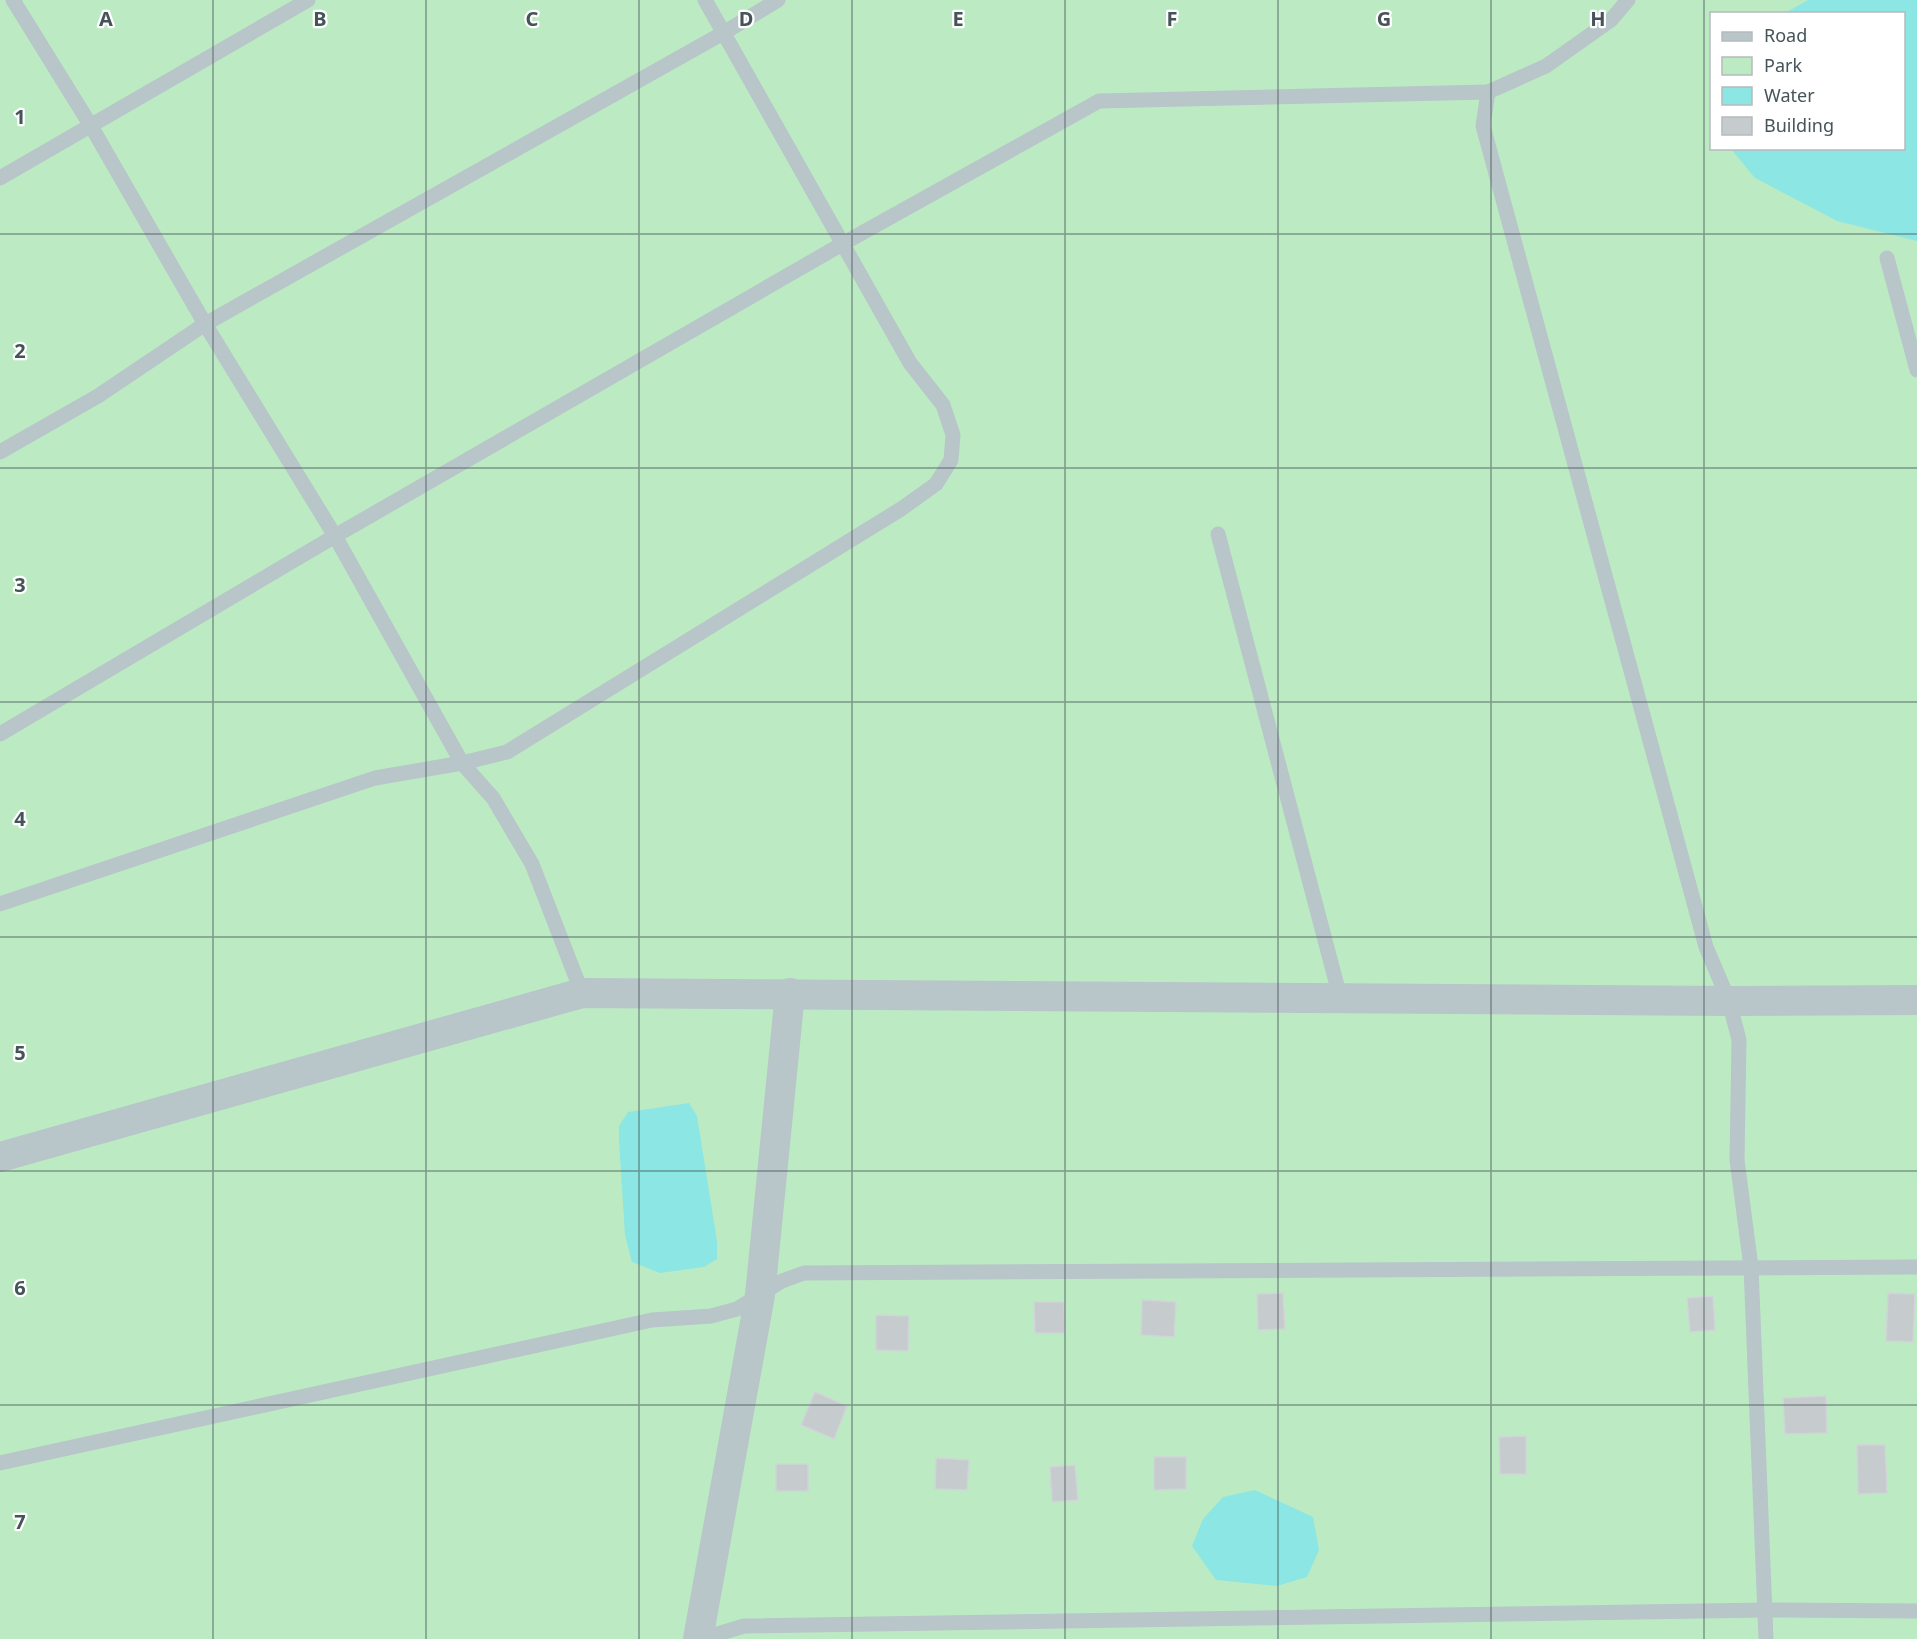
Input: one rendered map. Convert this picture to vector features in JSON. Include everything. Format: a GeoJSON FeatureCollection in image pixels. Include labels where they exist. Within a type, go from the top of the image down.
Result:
{"type":"FeatureCollection","features":[{"type":"Feature","properties":{"kind":"street"},"geometry":{"type":"LineString","coordinates":[[0,1157],[582,993],[1917,1000]]}},
{"type":"Feature","properties":{"kind":"street"},"geometry":{"type":"LineString","coordinates":[[700,1639],[760,1295],[790,993]]}},
{"type":"Feature","properties":{"kind":"lane"},"geometry":{"type":"LineString","coordinates":[[13,0],[91,126],[205,324],[335,536],[462,763],[492,798],[532,864],[582,993]]}},
{"type":"Feature","properties":{"kind":"lane"},"geometry":{"type":"LineString","coordinates":[[0,178],[308,0]]}},
{"type":"Feature","properties":{"kind":"lane"},"geometry":{"type":"LineString","coordinates":[[0,904],[375,778],[462,763],[507,752],[901,509],[936,484],[951,460],[952,435],[943,405],[910,363],[705,0]]}},
{"type":"Feature","properties":{"kind":"lane"},"geometry":{"type":"LineString","coordinates":[[0,452],[98,396],[205,324],[778,0]]}},
{"type":"Feature","properties":{"kind":"lane"},"geometry":{"type":"LineString","coordinates":[[0,734],[335,536],[844,243],[1099,101],[1488,92],[1546,66],[1611,20],[1628,0]]}},
{"type":"Feature","properties":{"kind":"lane"},"geometry":{"type":"LineString","coordinates":[[1488,92],[1483,126],[1706,947],[1729,1000],[1739,1040],[1737,1160],[1751,1267],[1767,1639]]}},
{"type":"Feature","properties":{"kind":"lane"},"geometry":{"type":"LineString","coordinates":[[1887,258],[1917,370]]}},
{"type":"Feature","properties":{"kind":"lane"},"geometry":{"type":"LineString","coordinates":[[1218,534],[1341,997]]}},
{"type":"Feature","properties":{"kind":"lane"},"geometry":{"type":"LineString","coordinates":[[0,1463],[652,1320],[711,1316],[737,1309],[782,1281],[804,1273],[1917,1267]]}},
{"type":"Feature","properties":{"kind":"lane"},"geometry":{"type":"LineString","coordinates":[[700,1639],[744,1626],[1766,1610],[1917,1611]]}},
{"type":"Feature","properties":{"kind":"green space"},"geometry":{"type":"Polygon","coordinates":[[[0,0],[1917,0],[1917,1639],[0,1639],[0,0]]]}},
{"type":"Feature","properties":{"kind":"water"},"geometry":{"type":"Polygon","coordinates":[[[1808,0],[1917,0],[1917,241],[1837,221],[1755,178],[1732,150],[1905,150],[1905,12],[1787,12],[1808,0]]]}},
{"type":"Feature","properties":{"kind":"water"},"geometry":{"type":"Polygon","coordinates":[[[689,1103],[697,1116],[717,1241],[717,1259],[704,1267],[660,1273],[632,1262],[625,1235],[619,1126],[628,1112],[689,1103]]]}},
{"type":"Feature","properties":{"kind":"water"},"geometry":{"type":"Polygon","coordinates":[[[1255,1490],[1313,1517],[1319,1550],[1307,1577],[1277,1586],[1216,1580],[1192,1546],[1203,1519],[1223,1497],[1255,1490]]]}},
{"type":"Feature","properties":{"kind":"building"},"geometry":{"type":"Polygon","coordinates":[[[1283,1293],[1285,1329],[1258,1330],[1257,1294],[1283,1293]]]}},
{"type":"Feature","properties":{"kind":"building"},"geometry":{"type":"Polygon","coordinates":[[[1888,1293],[1915,1294],[1913,1342],[1886,1341],[1888,1293]]]}},
{"type":"Feature","properties":{"kind":"building"},"geometry":{"type":"Polygon","coordinates":[[[1713,1296],[1715,1330],[1690,1332],[1687,1298],[1713,1296]]]}},
{"type":"Feature","properties":{"kind":"building"},"geometry":{"type":"Polygon","coordinates":[[[1142,1300],[1176,1302],[1174,1337],[1141,1335],[1142,1300]]]}},
{"type":"Feature","properties":{"kind":"building"},"geometry":{"type":"Polygon","coordinates":[[[1034,1302],[1064,1302],[1065,1333],[1035,1333],[1034,1302]]]}},
{"type":"Feature","properties":{"kind":"building"},"geometry":{"type":"Polygon","coordinates":[[[876,1315],[909,1316],[908,1351],[876,1350],[876,1315]]]}},
{"type":"Feature","properties":{"kind":"building"},"geometry":{"type":"Polygon","coordinates":[[[815,1392],[847,1406],[834,1439],[801,1425],[815,1392]]]}},
{"type":"Feature","properties":{"kind":"building"},"geometry":{"type":"Polygon","coordinates":[[[1826,1396],[1827,1433],[1785,1434],[1783,1398],[1826,1396]]]}},
{"type":"Feature","properties":{"kind":"building"},"geometry":{"type":"Polygon","coordinates":[[[1526,1436],[1526,1474],[1500,1474],[1499,1437],[1526,1436]]]}},
{"type":"Feature","properties":{"kind":"building"},"geometry":{"type":"Polygon","coordinates":[[[1857,1445],[1885,1445],[1887,1493],[1858,1494],[1857,1445]]]}},
{"type":"Feature","properties":{"kind":"building"},"geometry":{"type":"Polygon","coordinates":[[[1154,1457],[1186,1457],[1186,1489],[1154,1490],[1154,1457]]]}},
{"type":"Feature","properties":{"kind":"building"},"geometry":{"type":"Polygon","coordinates":[[[936,1458],[969,1460],[967,1490],[935,1489],[936,1458]]]}},
{"type":"Feature","properties":{"kind":"building"},"geometry":{"type":"Polygon","coordinates":[[[776,1464],[808,1464],[808,1491],[776,1491],[776,1464]]]}},
{"type":"Feature","properties":{"kind":"building"},"geometry":{"type":"Polygon","coordinates":[[[1075,1465],[1078,1500],[1052,1502],[1050,1467],[1075,1465]]]}}]}
